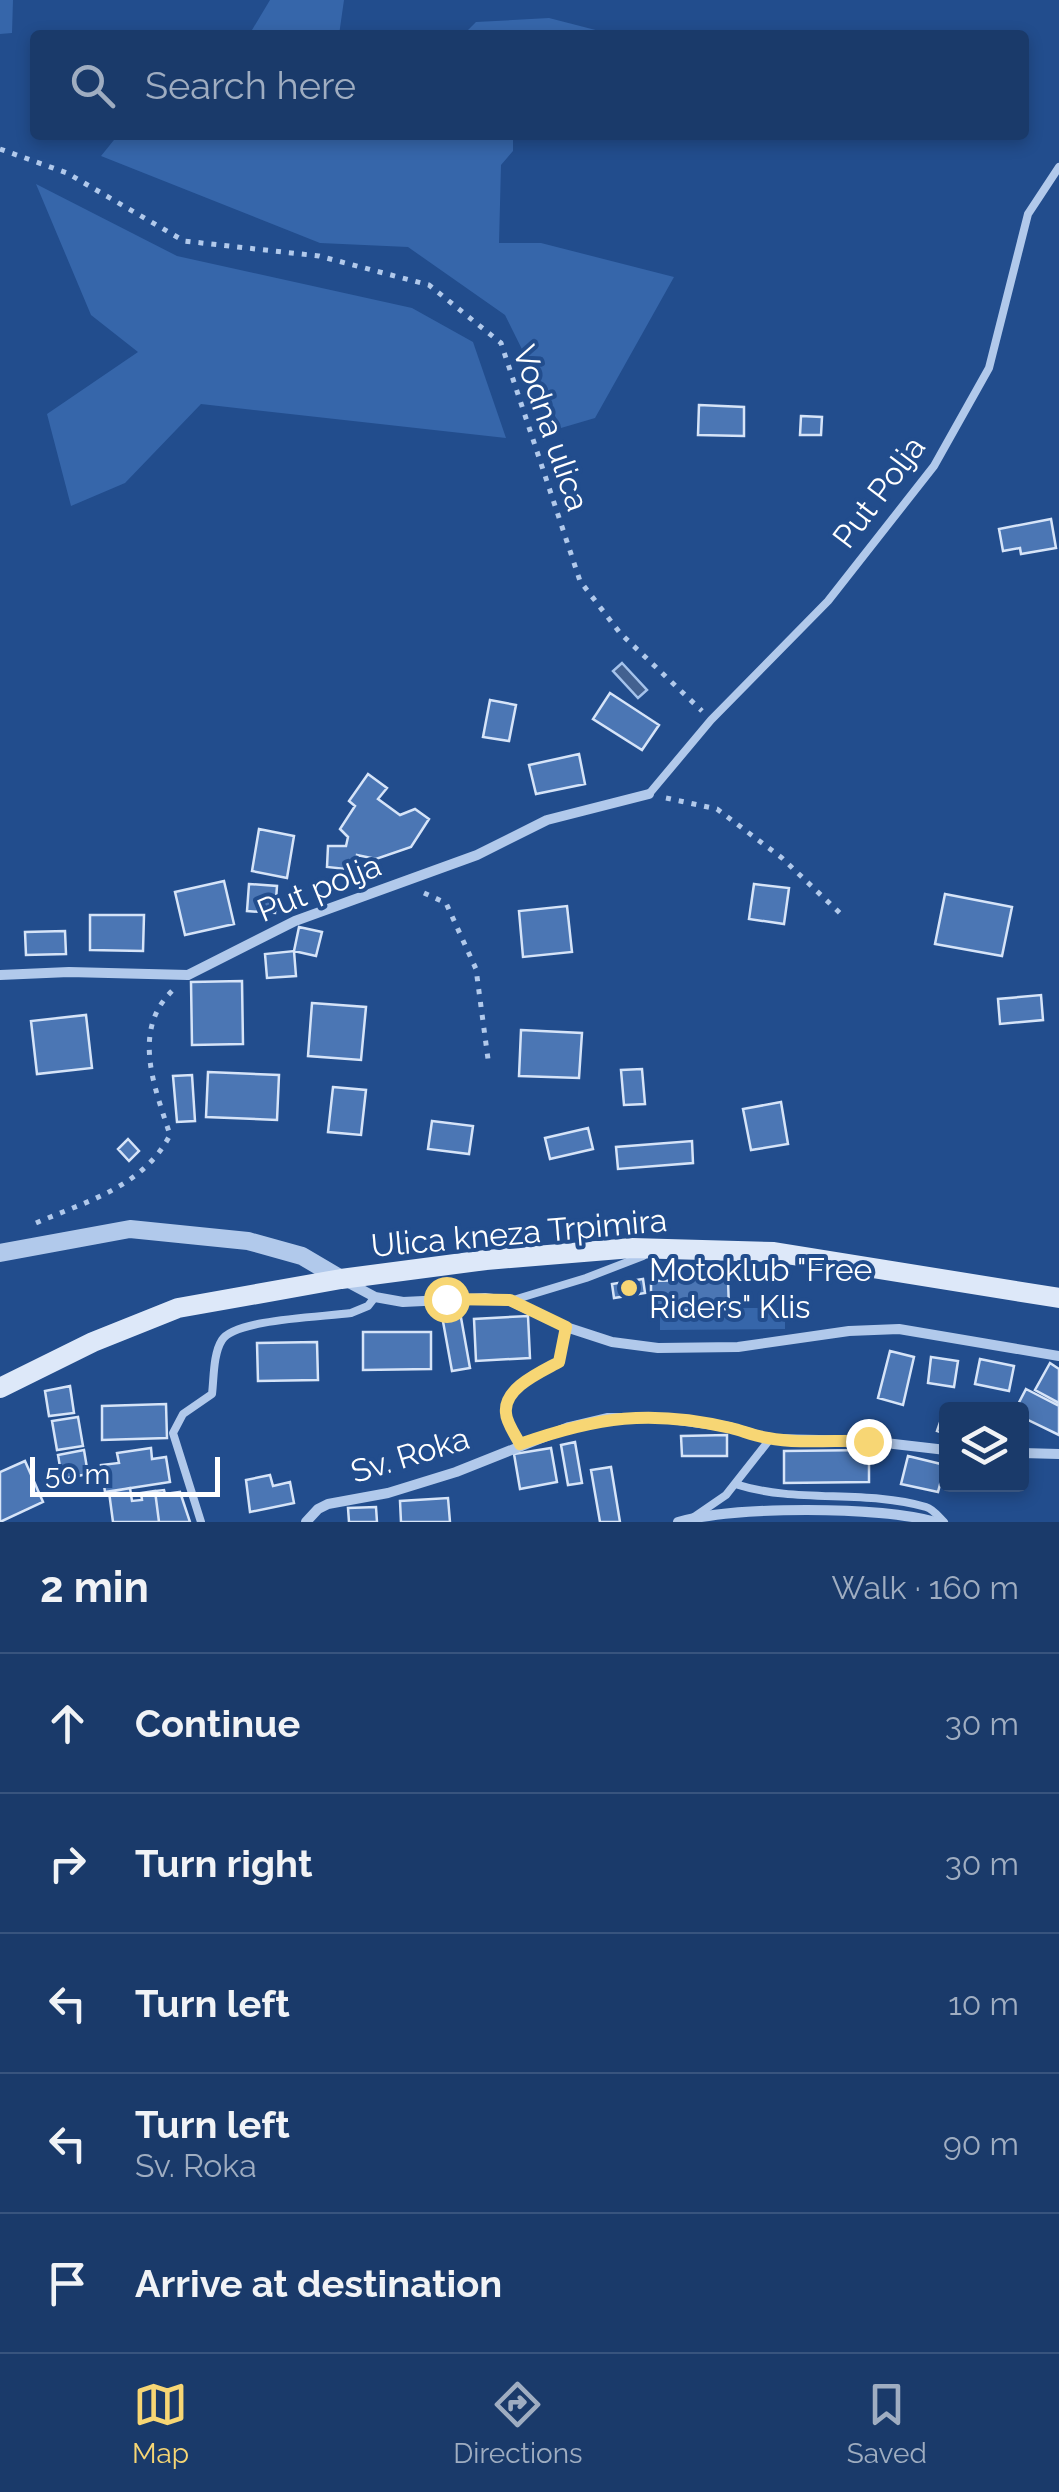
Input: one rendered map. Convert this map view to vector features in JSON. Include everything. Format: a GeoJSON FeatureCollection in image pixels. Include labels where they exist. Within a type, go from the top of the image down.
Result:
{"type":"FeatureCollection","features":[{"type":"Feature","properties":{"kind":"main road","name":"Ulica kneza Trpimira"},"geometry":{"type":"LineString","coordinates":[[0,1388],[93,1342],[178,1308],[340,1279],[486,1260],[660,1249],[774,1252],[1059,1298]]}},
{"type":"Feature","properties":{"kind":"street","name":"Put polja"},"geometry":{"type":"LineString","coordinates":[[0,975],[188,975],[295,920],[477,855],[547,820],[649,794]]}},
{"type":"Feature","properties":{"kind":"street"},"geometry":{"type":"LineString","coordinates":[[0,1253],[130,1228],[248,1241],[302,1256],[376,1297],[402,1302],[510,1300],[566,1327],[612,1342],[658,1348],[738,1348],[849,1331],[899,1329],[1059,1356]]}},
{"type":"Feature","properties":{"kind":"street","name":"Sv. Roka"},"geometry":{"type":"LineString","coordinates":[[306,1522],[328,1504],[388,1493],[456,1472],[568,1427],[607,1418],[664,1418],[729,1427],[770,1439],[868,1441],[939,1449]]}},
{"type":"Feature","properties":{"kind":"street"},"geometry":{"type":"LineString","coordinates":[[1029,1453],[1059,1454]]}},
{"type":"Feature","properties":{"kind":"street"},"geometry":{"type":"LineString","coordinates":[[678,1522],[823,1511],[912,1515],[936,1522]]}},
{"type":"Feature","properties":{"kind":"lane","name":"Put Polja"},"geometry":{"type":"LineString","coordinates":[[649,794],[711,720],[828,601],[934,466],[989,368],[1028,214],[1059,167]]}},
{"type":"Feature","properties":{"kind":"lane"},"geometry":{"type":"LineString","coordinates":[[510,1300],[586,1278],[660,1249]]}},
{"type":"Feature","properties":{"kind":"lane"},"geometry":{"type":"LineString","coordinates":[[201,1522],[173,1433],[183,1414],[212,1394],[223,1338],[238,1327],[351,1313],[368,1306],[376,1297]]}},
{"type":"Feature","properties":{"kind":"lane"},"geometry":{"type":"LineString","coordinates":[[694,1518],[726,1495],[770,1439]]}},
{"type":"Feature","properties":{"kind":"lane"},"geometry":{"type":"LineString","coordinates":[[735,1484],[797,1496],[930,1508],[944,1522]]}},
{"type":"Feature","properties":{"kind":"path","name":"Vodna ulica"},"geometry":{"type":"LineString","coordinates":[[0,148],[67,173],[184,241],[319,256],[429,285],[501,342],[580,581],[620,633],[711,720]]}},
{"type":"Feature","properties":{"kind":"path"},"geometry":{"type":"LineString","coordinates":[[649,794],[717,810],[782,858],[842,916]]}},
{"type":"Feature","properties":{"kind":"path"},"geometry":{"type":"LineString","coordinates":[[400,882],[446,903],[476,968],[488,1059]]}},
{"type":"Feature","properties":{"kind":"path"},"geometry":{"type":"LineString","coordinates":[[32,1224],[120,1187],[158,1157],[170,1135],[151,1078],[149,1031],[160,1003],[188,975]]}},
{"type":"Feature","properties":{"kind":"path"},"geometry":{"type":"LineString","coordinates":[[520,1444],[506,1414],[509,1398],[529,1379],[559,1362],[566,1327]]}},
{"type":"Feature","properties":{"kind":"shaded area"},"geometry":{"type":"Polygon","coordinates":[[[0,0],[13,0],[12,33],[0,34],[0,0]]]}},
{"type":"Feature","properties":{"kind":"shaded area"},"geometry":{"type":"Polygon","coordinates":[[[270,0],[344,0],[340,30],[252,30],[270,0]]]}},
{"type":"Feature","properties":{"kind":"shaded area"},"geometry":{"type":"Polygon","coordinates":[[[549,18],[596,30],[468,30],[476,22],[549,18]]]}},
{"type":"Feature","properties":{"kind":"shaded area"},"geometry":{"type":"Polygon","coordinates":[[[114,140],[513,140],[513,151],[501,165],[499,243],[541,243],[674,277],[595,418],[561,428],[505,315],[408,247],[320,243],[101,156],[114,140]]]}},
{"type":"Feature","properties":{"kind":"shaded area"},"geometry":{"type":"Polygon","coordinates":[[[36,184],[177,256],[412,308],[473,342],[506,438],[201,404],[125,483],[71,506],[47,414],[138,352],[91,315],[36,184]]]}},
{"type":"Feature","properties":{"kind":"shaded area"},"geometry":{"type":"Polygon","coordinates":[[[622,663],[647,690],[638,698],[613,671],[622,663]]]}},
{"type":"Feature","properties":{"kind":"shaded area"},"geometry":{"type":"Polygon","coordinates":[[[733,1308],[785,1308],[785,1329],[660,1330],[660,1316],[733,1314],[733,1308]]]}},
{"type":"Feature","properties":{"kind":"building"},"geometry":{"type":"Polygon","coordinates":[[[699,405],[744,407],[744,436],[698,435],[699,405]]]}},
{"type":"Feature","properties":{"kind":"building"},"geometry":{"type":"Polygon","coordinates":[[[801,416],[822,417],[821,435],[800,435],[801,416]]]}},
{"type":"Feature","properties":{"kind":"building"},"geometry":{"type":"Polygon","coordinates":[[[1051,519],[1056,548],[1021,554],[1020,548],[1003,551],[999,529],[1051,519]]]}},
{"type":"Feature","properties":{"kind":"building"},"geometry":{"type":"Polygon","coordinates":[[[610,693],[659,725],[642,750],[593,719],[610,693]]]}},
{"type":"Feature","properties":{"kind":"building"},"geometry":{"type":"Polygon","coordinates":[[[490,700],[516,705],[509,741],[483,737],[490,700]]]}},
{"type":"Feature","properties":{"kind":"building"},"geometry":{"type":"Polygon","coordinates":[[[579,754],[585,784],[536,794],[529,765],[579,754]]]}},
{"type":"Feature","properties":{"kind":"building"},"geometry":{"type":"Polygon","coordinates":[[[368,774],[387,788],[378,799],[400,815],[415,809],[429,819],[411,847],[376,859],[357,855],[355,870],[327,867],[328,846],[346,846],[348,837],[340,829],[355,806],[349,801],[368,774]]]}},
{"type":"Feature","properties":{"kind":"building"},"geometry":{"type":"Polygon","coordinates":[[[259,829],[294,836],[287,878],[252,871],[259,829]]]}},
{"type":"Feature","properties":{"kind":"building"},"geometry":{"type":"Polygon","coordinates":[[[224,881],[234,924],[185,935],[175,892],[224,881]]]}},
{"type":"Feature","properties":{"kind":"building"},"geometry":{"type":"Polygon","coordinates":[[[249,884],[277,886],[275,913],[247,911],[249,884]]]}},
{"type":"Feature","properties":{"kind":"building"},"geometry":{"type":"Polygon","coordinates":[[[754,884],[789,888],[784,924],[749,919],[754,884]]]}},
{"type":"Feature","properties":{"kind":"building"},"geometry":{"type":"Polygon","coordinates":[[[945,894],[1012,907],[1002,956],[935,944],[945,894]]]}},
{"type":"Feature","properties":{"kind":"building"},"geometry":{"type":"Polygon","coordinates":[[[567,906],[572,952],[523,957],[519,911],[567,906]]]}},
{"type":"Feature","properties":{"kind":"building"},"geometry":{"type":"Polygon","coordinates":[[[90,915],[144,915],[143,951],[90,950],[90,915]]]}},
{"type":"Feature","properties":{"kind":"building"},"geometry":{"type":"Polygon","coordinates":[[[299,927],[322,932],[316,956],[294,951],[299,927]]]}},
{"type":"Feature","properties":{"kind":"building"},"geometry":{"type":"Polygon","coordinates":[[[65,931],[66,954],[26,955],[25,932],[65,931]]]}},
{"type":"Feature","properties":{"kind":"building"},"geometry":{"type":"Polygon","coordinates":[[[294,951],[296,976],[267,978],[265,954],[294,951]]]}},
{"type":"Feature","properties":{"kind":"building"},"geometry":{"type":"Polygon","coordinates":[[[242,981],[243,1044],[192,1045],[191,982],[242,981]]]}},
{"type":"Feature","properties":{"kind":"building"},"geometry":{"type":"Polygon","coordinates":[[[1041,995],[1043,1020],[1000,1024],[998,999],[1041,995]]]}},
{"type":"Feature","properties":{"kind":"building"},"geometry":{"type":"Polygon","coordinates":[[[312,1003],[366,1007],[361,1060],[308,1056],[312,1003]]]}},
{"type":"Feature","properties":{"kind":"building"},"geometry":{"type":"Polygon","coordinates":[[[86,1015],[92,1068],[37,1074],[31,1021],[86,1015]]]}},
{"type":"Feature","properties":{"kind":"building"},"geometry":{"type":"Polygon","coordinates":[[[521,1030],[582,1033],[579,1078],[519,1076],[521,1030]]]}},
{"type":"Feature","properties":{"kind":"building"},"geometry":{"type":"Polygon","coordinates":[[[642,1069],[645,1104],[624,1105],[621,1070],[642,1069]]]}},
{"type":"Feature","properties":{"kind":"building"},"geometry":{"type":"Polygon","coordinates":[[[208,1072],[279,1075],[277,1120],[206,1117],[208,1072]]]}},
{"type":"Feature","properties":{"kind":"building"},"geometry":{"type":"Polygon","coordinates":[[[192,1075],[195,1121],[177,1122],[173,1076],[192,1075]]]}},
{"type":"Feature","properties":{"kind":"building"},"geometry":{"type":"Polygon","coordinates":[[[333,1087],[366,1090],[361,1135],[328,1132],[333,1087]]]}},
{"type":"Feature","properties":{"kind":"building"},"geometry":{"type":"Polygon","coordinates":[[[781,1102],[788,1144],[751,1150],[743,1109],[781,1102]]]}},
{"type":"Feature","properties":{"kind":"building"},"geometry":{"type":"Polygon","coordinates":[[[432,1121],[473,1126],[469,1154],[428,1149],[432,1121]]]}},
{"type":"Feature","properties":{"kind":"building"},"geometry":{"type":"Polygon","coordinates":[[[588,1128],[593,1149],[550,1159],[545,1138],[588,1128]]]}},
{"type":"Feature","properties":{"kind":"building"},"geometry":{"type":"Polygon","coordinates":[[[128,1139],[139,1151],[129,1161],[118,1149],[128,1139]]]}},
{"type":"Feature","properties":{"kind":"building"},"geometry":{"type":"Polygon","coordinates":[[[692,1141],[693,1163],[618,1169],[616,1147],[692,1141]]]}},
{"type":"Feature","properties":{"kind":"building","name":"Motoklub \"Free Riders\" Klis"},"geometry":{"type":"Polygon","coordinates":[[[643,1279],[645,1293],[614,1298],[612,1284],[643,1279]]]}},
{"type":"Feature","properties":{"kind":"building"},"geometry":{"type":"Polygon","coordinates":[[[728,1279],[729,1309],[651,1311],[651,1281],[728,1279]]]}},
{"type":"Feature","properties":{"kind":"building"},"geometry":{"type":"Polygon","coordinates":[[[460,1312],[470,1368],[452,1371],[442,1316],[460,1312]]]}},
{"type":"Feature","properties":{"kind":"building"},"geometry":{"type":"Polygon","coordinates":[[[528,1316],[530,1358],[476,1361],[474,1319],[528,1316]]]}},
{"type":"Feature","properties":{"kind":"building"},"geometry":{"type":"Polygon","coordinates":[[[363,1332],[431,1332],[431,1369],[363,1370],[363,1332]]]}},
{"type":"Feature","properties":{"kind":"building"},"geometry":{"type":"Polygon","coordinates":[[[317,1342],[318,1380],[258,1381],[257,1343],[317,1342]]]}},
{"type":"Feature","properties":{"kind":"building"},"geometry":{"type":"Polygon","coordinates":[[[890,1351],[914,1357],[903,1405],[878,1398],[890,1351]]]}},
{"type":"Feature","properties":{"kind":"building"},"geometry":{"type":"Polygon","coordinates":[[[931,1357],[958,1361],[954,1387],[928,1383],[931,1357]]]}},
{"type":"Feature","properties":{"kind":"building"},"geometry":{"type":"Polygon","coordinates":[[[980,1359],[1014,1366],[1009,1391],[975,1384],[980,1359]]]}},
{"type":"Feature","properties":{"kind":"building"},"geometry":{"type":"Polygon","coordinates":[[[1050,1363],[1059,1369],[1059,1403],[1035,1390],[1050,1363]]]}},
{"type":"Feature","properties":{"kind":"building"},"geometry":{"type":"Polygon","coordinates":[[[70,1386],[74,1413],[49,1416],[45,1391],[70,1386]]]}},
{"type":"Feature","properties":{"kind":"building"},"geometry":{"type":"Polygon","coordinates":[[[1026,1389],[1059,1406],[1059,1435],[1029,1420],[1029,1402],[1019,1402],[1026,1389]]]}},
{"type":"Feature","properties":{"kind":"building"},"geometry":{"type":"Polygon","coordinates":[[[166,1404],[167,1438],[102,1440],[102,1406],[166,1404]]]}},
{"type":"Feature","properties":{"kind":"building"},"geometry":{"type":"Polygon","coordinates":[[[78,1417],[83,1446],[57,1450],[52,1421],[78,1417]]]}},
{"type":"Feature","properties":{"kind":"building"},"geometry":{"type":"Polygon","coordinates":[[[727,1435],[727,1456],[682,1456],[681,1436],[727,1435]]]}},
{"type":"Feature","properties":{"kind":"building"},"geometry":{"type":"Polygon","coordinates":[[[575,1442],[582,1483],[568,1485],[561,1445],[575,1442]]]}},
{"type":"Feature","properties":{"kind":"building"},"geometry":{"type":"Polygon","coordinates":[[[151,1448],[152,1459],[166,1457],[170,1482],[105,1492],[101,1465],[119,1463],[117,1453],[151,1448]]]}},
{"type":"Feature","properties":{"kind":"building"},"geometry":{"type":"Polygon","coordinates":[[[551,1448],[557,1482],[520,1489],[514,1454],[551,1448]]]}},
{"type":"Feature","properties":{"kind":"building"},"geometry":{"type":"Polygon","coordinates":[[[84,1450],[88,1474],[62,1479],[58,1455],[84,1450]]]}},
{"type":"Feature","properties":{"kind":"building"},"geometry":{"type":"Polygon","coordinates":[[[869,1450],[869,1482],[784,1483],[784,1451],[869,1450]]]}},
{"type":"Feature","properties":{"kind":"building"},"geometry":{"type":"Polygon","coordinates":[[[908,1456],[939,1464],[938,1492],[901,1484],[908,1456]]]}},
{"type":"Feature","properties":{"kind":"building"},"geometry":{"type":"Polygon","coordinates":[[[25,1461],[43,1502],[0,1522],[0,1472],[25,1461]]]}},
{"type":"Feature","properties":{"kind":"building"},"geometry":{"type":"Polygon","coordinates":[[[611,1467],[620,1522],[600,1522],[591,1470],[611,1467]]]}},
{"type":"Feature","properties":{"kind":"building"},"geometry":{"type":"Polygon","coordinates":[[[270,1475],[273,1486],[290,1482],[294,1503],[250,1512],[246,1480],[270,1475]]]}},
{"type":"Feature","properties":{"kind":"building"},"geometry":{"type":"Polygon","coordinates":[[[130,1488],[132,1501],[142,1500],[141,1493],[155,1491],[159,1522],[113,1522],[109,1492],[130,1488]]]}},
{"type":"Feature","properties":{"kind":"building"},"geometry":{"type":"Polygon","coordinates":[[[164,1490],[165,1494],[180,1492],[190,1522],[159,1522],[155,1491],[164,1490]]]}},
{"type":"Feature","properties":{"kind":"building"},"geometry":{"type":"Polygon","coordinates":[[[448,1498],[450,1522],[401,1522],[400,1501],[448,1498]]]}},
{"type":"Feature","properties":{"kind":"building"},"geometry":{"type":"Polygon","coordinates":[[[376,1507],[377,1522],[349,1522],[348,1508],[376,1507]]]}},
{"type":"Feature","properties":{"kind":"place","name":"Motoklub \"Free Riders\" Klis"},"geometry":{"type":"Point","coordinates":[629,1288]}},
{"type":"Feature","properties":{"kind":"route"},"geometry":{"type":"LineString","coordinates":[[446,1299],[510,1300],[566,1327],[559,1362],[529,1379],[509,1398],[506,1414],[520,1444],[607,1418],[664,1418],[729,1427],[770,1439],[868,1441]]}}]}
